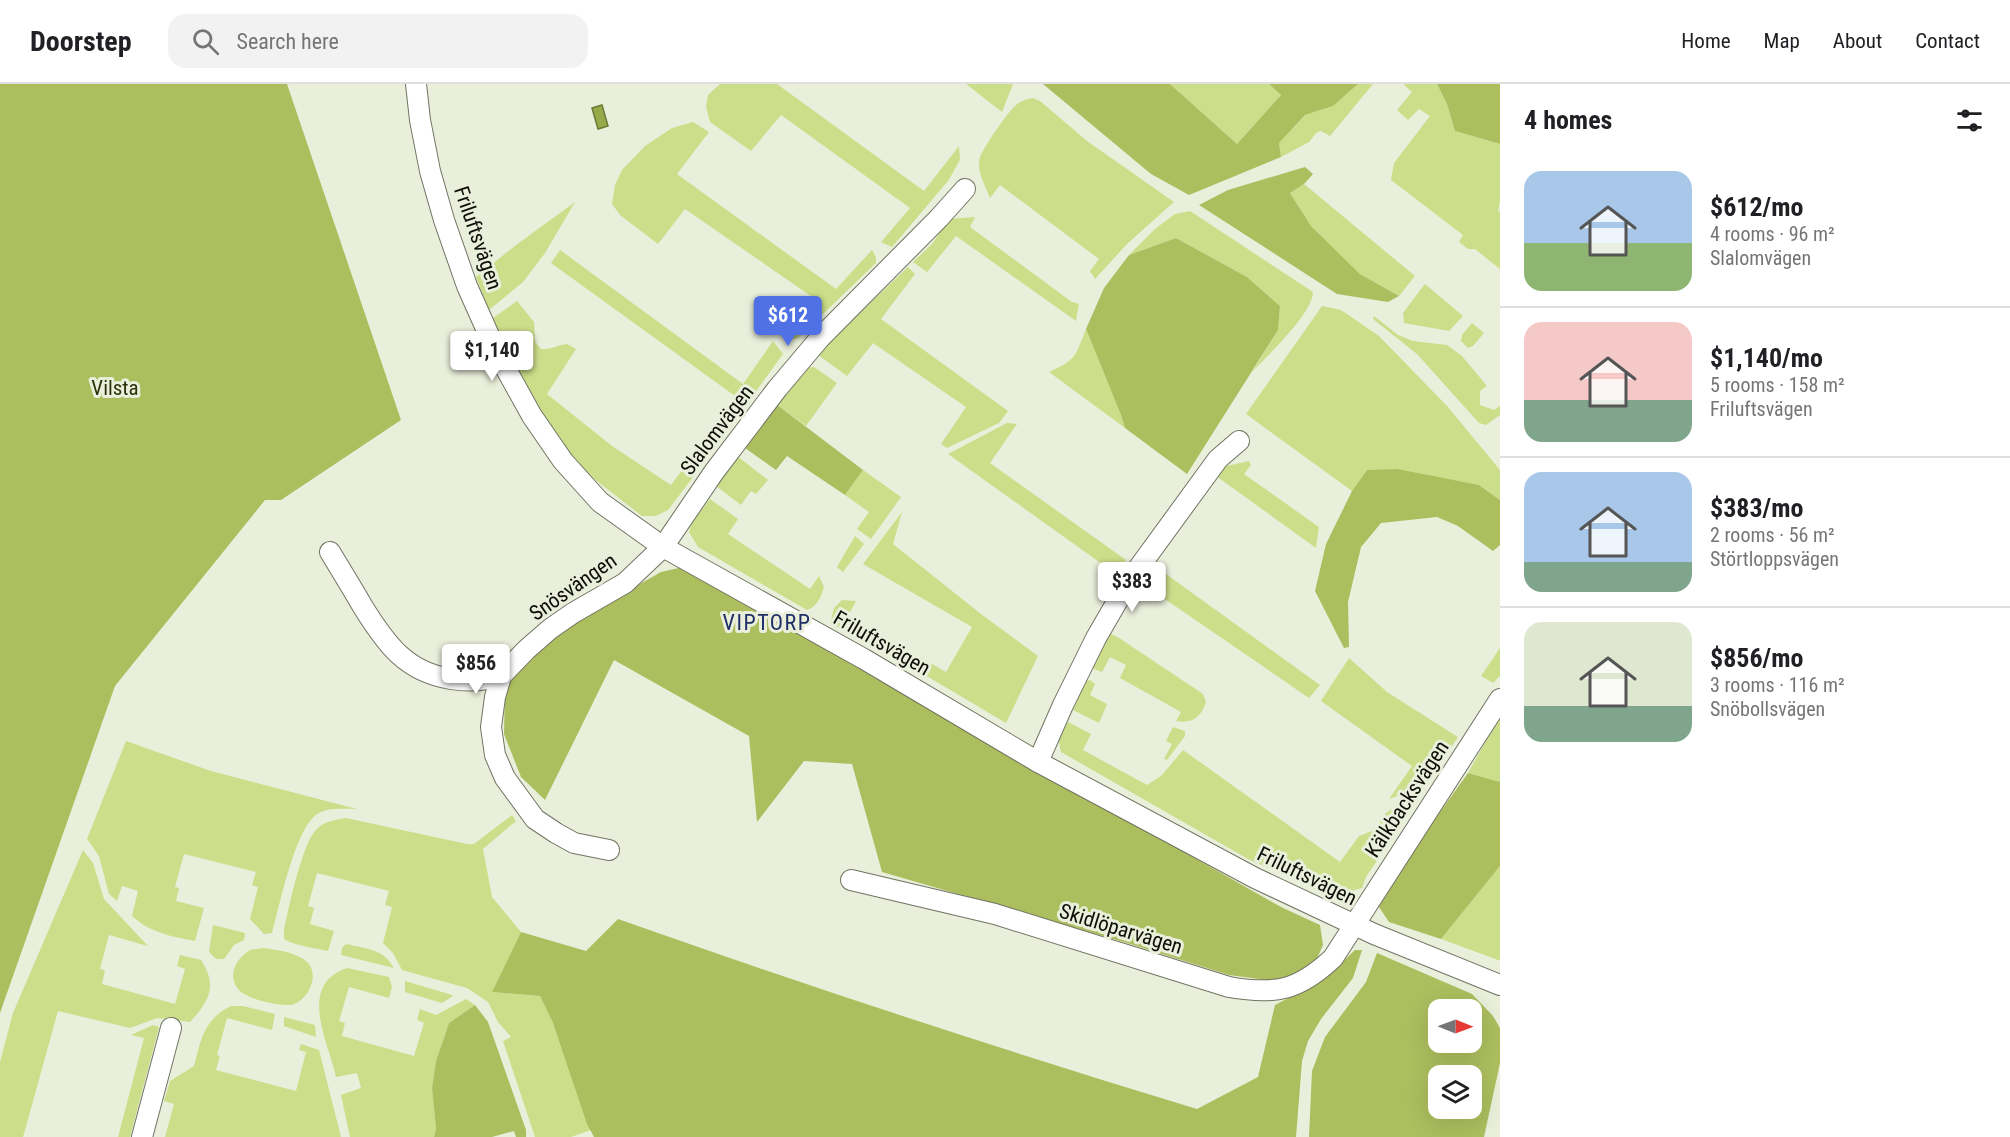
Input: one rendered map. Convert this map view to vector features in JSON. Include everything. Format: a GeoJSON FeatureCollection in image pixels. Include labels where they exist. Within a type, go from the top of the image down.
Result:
{"type":"FeatureCollection","features":[{"type":"Feature","properties":{"kind":"street","name":"Friluftsvägen"},"geometry":{"type":"LineString","coordinates":[[416,84],[430,171],[467,286],[496,351],[532,416],[574,474],[600,502],[663,547],[864,659],[1038,762],[1255,878],[1353,925],[1500,985]]}},
{"type":"Feature","properties":{"kind":"street","name":"Slalomvägen"},"geometry":{"type":"LineString","coordinates":[[663,547],[714,472],[813,346],[965,189]]}},
{"type":"Feature","properties":{"kind":"street"},"geometry":{"type":"LineString","coordinates":[[1038,762],[1096,638],[1128,581],[1218,459],[1239,441]]}},
{"type":"Feature","properties":{"kind":"street","name":"Snösvängen"},"geometry":{"type":"LineString","coordinates":[[501,676],[526,650],[550,630],[573,613],[625,583],[663,547]]}},
{"type":"Feature","properties":{"kind":"street"},"geometry":{"type":"LineString","coordinates":[[330,552],[381,636],[399,656],[418,669],[438,677],[462,681],[485,681],[501,676]]}},
{"type":"Feature","properties":{"kind":"street"},"geometry":{"type":"LineString","coordinates":[[501,676],[495,697],[491,727],[495,755],[505,778],[535,819],[574,843],[609,850]]}},
{"type":"Feature","properties":{"kind":"street","name":"Kälkbacksvägen"},"geometry":{"type":"LineString","coordinates":[[1353,925],[1500,699]]}},
{"type":"Feature","properties":{"kind":"street","name":"Skidlöparvägen"},"geometry":{"type":"LineString","coordinates":[[851,879],[995,914],[1229,987],[1257,992],[1278,990],[1299,983],[1317,973],[1333,958],[1353,925]]}},
{"type":"Feature","properties":{"kind":"street"},"geometry":{"type":"LineString","coordinates":[[142,1137],[171,1028]]}},
{"type":"Feature","properties":{"kind":"shaded area"},"geometry":{"type":"Polygon","coordinates":[[[720,84],[777,84],[924,191],[959,146],[960,160],[948,181],[892,247],[881,242],[910,208],[781,115],[751,151],[710,122],[706,107],[708,95],[720,84]]]}},
{"type":"Feature","properties":{"kind":"shaded area"},"geometry":{"type":"Polygon","coordinates":[[[966,84],[1013,84],[1002,112],[966,84]]]}},
{"type":"Feature","properties":{"kind":"shaded area"},"geometry":{"type":"Polygon","coordinates":[[[1170,84],[1269,84],[1281,95],[1237,144],[1170,84]]]}},
{"type":"Feature","properties":{"kind":"shaded area"},"geometry":{"type":"Polygon","coordinates":[[[1358,84],[1373,84],[1330,136],[1321,131],[1316,133],[1309,142],[1281,157],[1279,143],[1305,115],[1333,106],[1358,84]]]}},
{"type":"Feature","properties":{"kind":"shaded area"},"geometry":{"type":"Polygon","coordinates":[[[1403,84],[1437,84],[1447,104],[1455,131],[1500,144],[1498,211],[1500,212],[1500,269],[1475,249],[1468,249],[1459,242],[1463,235],[1391,180],[1394,163],[1430,116],[1419,109],[1408,120],[1397,110],[1412,92],[1403,84]]]}},
{"type":"Feature","properties":{"kind":"shaded area"},"geometry":{"type":"Polygon","coordinates":[[[1033,98],[1040,101],[1087,141],[1174,202],[1127,244],[1095,279],[1090,271],[1099,259],[1000,185],[990,198],[982,178],[979,167],[980,157],[991,138],[1015,106],[1024,100],[1033,98]]]}},
{"type":"Feature","properties":{"kind":"shaded area"},"geometry":{"type":"Polygon","coordinates":[[[602,105],[608,126],[598,129],[592,108],[602,105]]]}},
{"type":"Feature","properties":{"kind":"shaded area"},"geometry":{"type":"Polygon","coordinates":[[[693,122],[709,132],[677,174],[836,289],[872,250],[876,257],[876,263],[797,339],[787,340],[821,303],[685,209],[658,244],[620,215],[612,204],[615,185],[622,170],[645,146],[672,128],[693,122]]]}},
{"type":"Feature","properties":{"kind":"shaded area"},"geometry":{"type":"Polygon","coordinates":[[[1304,184],[1415,276],[1399,296],[1360,274],[1311,226],[1290,193],[1304,184]]]}},
{"type":"Feature","properties":{"kind":"shaded area"},"geometry":{"type":"Polygon","coordinates":[[[575,202],[545,253],[523,282],[489,310],[476,277],[575,202]]]}},
{"type":"Feature","properties":{"kind":"shaded area"},"geometry":{"type":"Polygon","coordinates":[[[1190,211],[1313,292],[1306,311],[1298,322],[1253,371],[1278,330],[1280,306],[1247,277],[1176,238],[1129,255],[1155,229],[1175,214],[1190,211]]]}},
{"type":"Feature","properties":{"kind":"shaded area"},"geometry":{"type":"Polygon","coordinates":[[[975,217],[970,227],[1072,302],[1079,304],[1076,321],[956,236],[927,272],[913,262],[932,244],[949,219],[975,217]]]}},
{"type":"Feature","properties":{"kind":"shaded area"},"geometry":{"type":"Polygon","coordinates":[[[560,250],[743,384],[773,341],[783,354],[722,438],[714,437],[710,433],[735,396],[551,263],[560,250]]]}},
{"type":"Feature","properties":{"kind":"shaded area"},"geometry":{"type":"Polygon","coordinates":[[[908,267],[915,274],[881,319],[1008,411],[999,423],[947,448],[941,444],[966,407],[873,343],[847,376],[817,354],[908,267]]]}},
{"type":"Feature","properties":{"kind":"shaded area"},"geometry":{"type":"Polygon","coordinates":[[[1425,284],[1463,316],[1449,331],[1404,323],[1403,313],[1425,284]]]}},
{"type":"Feature","properties":{"kind":"shaded area"},"geometry":{"type":"Polygon","coordinates":[[[517,301],[534,322],[535,342],[541,349],[567,344],[576,349],[547,394],[612,446],[671,485],[703,442],[710,449],[710,455],[668,510],[656,516],[642,516],[580,468],[546,419],[504,344],[493,318],[517,301]]]}},
{"type":"Feature","properties":{"kind":"shaded area"},"geometry":{"type":"Polygon","coordinates":[[[1322,306],[1341,310],[1379,336],[1448,407],[1500,470],[1500,500],[1479,485],[1367,470],[1352,491],[1246,414],[1322,306]]]}},
{"type":"Feature","properties":{"kind":"shaded area"},"geometry":{"type":"Polygon","coordinates":[[[1374,316],[1398,335],[1413,341],[1447,345],[1462,356],[1487,386],[1480,391],[1480,405],[1494,410],[1500,406],[1500,415],[1486,425],[1479,423],[1417,354],[1373,319],[1374,316]]]}},
{"type":"Feature","properties":{"kind":"shaded area"},"geometry":{"type":"Polygon","coordinates":[[[1472,323],[1484,333],[1473,346],[1468,348],[1461,341],[1462,335],[1472,323]]]}},
{"type":"Feature","properties":{"kind":"shaded area"},"geometry":{"type":"Polygon","coordinates":[[[1086,329],[1125,428],[1049,372],[1070,361],[1086,329]]]}},
{"type":"Feature","properties":{"kind":"shaded area"},"geometry":{"type":"Polygon","coordinates":[[[814,367],[837,383],[806,426],[776,404],[804,368],[814,367]]]}},
{"type":"Feature","properties":{"kind":"shaded area"},"geometry":{"type":"Polygon","coordinates":[[[1007,423],[1017,424],[990,463],[1126,560],[1116,574],[948,454],[1007,423]]]}},
{"type":"Feature","properties":{"kind":"shaded area"},"geometry":{"type":"Polygon","coordinates":[[[737,456],[768,480],[756,494],[751,491],[741,505],[715,485],[737,456]]]}},
{"type":"Feature","properties":{"kind":"shaded area"},"geometry":{"type":"Polygon","coordinates":[[[1249,461],[1251,465],[1244,474],[1319,527],[1316,548],[1216,476],[1222,467],[1249,461]]]}},
{"type":"Feature","properties":{"kind":"shaded area"},"geometry":{"type":"Polygon","coordinates":[[[863,470],[901,497],[871,539],[857,529],[869,512],[845,495],[863,470]]]}},
{"type":"Feature","properties":{"kind":"shaded area"},"geometry":{"type":"Polygon","coordinates":[[[710,499],[738,519],[728,534],[810,589],[819,576],[824,587],[813,607],[807,610],[698,547],[689,532],[692,522],[710,499]]]}},
{"type":"Feature","properties":{"kind":"shaded area"},"geometry":{"type":"Polygon","coordinates":[[[902,512],[893,544],[1038,656],[1006,723],[871,643],[830,624],[834,608],[842,600],[856,601],[848,616],[946,672],[972,627],[863,564],[902,512]]]}},
{"type":"Feature","properties":{"kind":"shaded area"},"geometry":{"type":"Polygon","coordinates":[[[855,536],[864,544],[843,572],[837,567],[855,536]]]}},
{"type":"Feature","properties":{"kind":"shaded area"},"geometry":{"type":"Polygon","coordinates":[[[1152,564],[1320,685],[1309,698],[1140,582],[1152,564]]]}},
{"type":"Feature","properties":{"kind":"shaded area"},"geometry":{"type":"Polygon","coordinates":[[[1109,633],[1203,694],[1206,702],[1202,712],[1192,720],[1176,721],[1181,712],[1120,678],[1126,665],[1110,657],[1102,672],[1092,668],[1109,633]]]}},
{"type":"Feature","properties":{"kind":"shaded area"},"geometry":{"type":"Polygon","coordinates":[[[1500,648],[1500,676],[1493,683],[1481,676],[1500,648]]]}},
{"type":"Feature","properties":{"kind":"shaded area"},"geometry":{"type":"Polygon","coordinates":[[[1349,658],[1387,692],[1458,737],[1421,792],[1413,790],[1389,799],[1412,766],[1321,701],[1349,658]]]}},
{"type":"Feature","properties":{"kind":"shaded area"},"geometry":{"type":"Polygon","coordinates":[[[1090,680],[1095,684],[1090,695],[1107,704],[1099,723],[1073,710],[1086,681],[1090,680]]]}},
{"type":"Feature","properties":{"kind":"shaded area"},"geometry":{"type":"Polygon","coordinates":[[[1500,716],[1500,782],[1468,773],[1500,716]]]}},
{"type":"Feature","properties":{"kind":"shaded area"},"geometry":{"type":"Polygon","coordinates":[[[1068,722],[1091,734],[1083,750],[1147,785],[1162,775],[1183,750],[1340,862],[1359,836],[1375,830],[1385,814],[1402,801],[1418,799],[1366,877],[1362,888],[1336,896],[1323,894],[1308,885],[1248,859],[1061,752],[1058,737],[1068,722]]]}},
{"type":"Feature","properties":{"kind":"shaded area"},"geometry":{"type":"Polygon","coordinates":[[[1173,727],[1185,731],[1185,736],[1167,760],[1164,759],[1172,744],[1166,741],[1173,727]]]}},
{"type":"Feature","properties":{"kind":"shaded area"},"geometry":{"type":"Polygon","coordinates":[[[126,741],[211,771],[357,809],[320,812],[308,824],[295,852],[272,933],[264,934],[250,919],[258,887],[252,885],[256,872],[184,854],[175,887],[179,888],[176,901],[204,908],[195,941],[154,930],[132,916],[138,891],[122,886],[117,901],[109,894],[99,856],[87,839],[126,741]]]}},
{"type":"Feature","properties":{"kind":"shaded area"},"geometry":{"type":"Polygon","coordinates":[[[512,815],[516,821],[483,849],[492,897],[521,932],[492,992],[540,996],[553,1023],[591,1130],[571,1137],[535,1137],[503,1041],[511,1037],[498,1022],[488,1002],[467,988],[402,970],[393,953],[383,943],[392,907],[385,905],[389,891],[317,873],[308,906],[314,908],[310,924],[334,931],[328,951],[284,939],[284,929],[306,848],[316,830],[330,821],[346,818],[474,844],[512,815]]]}},
{"type":"Feature","properties":{"kind":"shaded area"},"geometry":{"type":"Polygon","coordinates":[[[83,850],[93,863],[104,899],[148,946],[109,935],[100,969],[105,970],[102,984],[175,1004],[185,969],[177,966],[180,955],[201,960],[209,978],[209,993],[202,1007],[190,1022],[157,1018],[130,1028],[58,1011],[23,1137],[0,1137],[0,1062],[13,1013],[83,850]]]}},
{"type":"Feature","properties":{"kind":"shaded area"},"geometry":{"type":"Polygon","coordinates":[[[1500,866],[1500,960],[1498,960],[1441,939],[1500,866]]]}},
{"type":"Feature","properties":{"kind":"shaded area"},"geometry":{"type":"Polygon","coordinates":[[[213,925],[245,933],[244,940],[234,945],[224,959],[216,959],[209,952],[213,925]]]}},
{"type":"Feature","properties":{"kind":"shaded area"},"geometry":{"type":"Polygon","coordinates":[[[346,944],[379,953],[390,961],[394,968],[341,955],[342,948],[346,944]]]}},
{"type":"Feature","properties":{"kind":"shaded area"},"geometry":{"type":"Polygon","coordinates":[[[263,948],[298,956],[311,967],[312,981],[307,994],[302,999],[290,1005],[270,1003],[248,996],[238,989],[233,979],[237,962],[250,950],[263,948]]]}},
{"type":"Feature","properties":{"kind":"shaded area"},"geometry":{"type":"Polygon","coordinates":[[[347,968],[389,977],[392,987],[389,998],[349,987],[339,1021],[345,1023],[342,1036],[414,1056],[424,1023],[417,1020],[420,1009],[436,1015],[466,999],[475,1005],[449,1023],[436,1061],[432,1088],[436,1129],[434,1137],[350,1137],[341,1095],[361,1088],[357,1073],[336,1077],[323,1031],[319,1000],[323,987],[332,976],[347,968]]]}},
{"type":"Feature","properties":{"kind":"shaded area"},"geometry":{"type":"Polygon","coordinates":[[[405,981],[453,996],[442,1003],[405,992],[405,981]]]}},
{"type":"Feature","properties":{"kind":"shaded area"},"geometry":{"type":"Polygon","coordinates":[[[231,1006],[243,1006],[275,1014],[272,1030],[227,1018],[217,1055],[220,1056],[216,1070],[296,1091],[306,1052],[299,1050],[301,1044],[319,1050],[341,1137],[165,1137],[174,1104],[164,1101],[170,1081],[194,1066],[209,1024],[222,1011],[231,1006]]]}},
{"type":"Feature","properties":{"kind":"shaded area"},"geometry":{"type":"Polygon","coordinates":[[[284,1017],[315,1025],[316,1037],[284,1026],[284,1017]]]}},
{"type":"Feature","properties":{"kind":"shaded area"},"geometry":{"type":"Polygon","coordinates":[[[153,1025],[159,1027],[130,1137],[118,1137],[144,1038],[131,1035],[153,1025]]]}},
{"type":"Feature","properties":{"kind":"green space","name":"Vilsta"},"geometry":{"type":"Polygon","coordinates":[[[0,84],[287,84],[401,420],[281,500],[265,500],[115,686],[0,1013],[0,84]]]}},
{"type":"Feature","properties":{"kind":"green space"},"geometry":{"type":"Polygon","coordinates":[[[1043,84],[1170,84],[1237,144],[1281,95],[1269,84],[1358,84],[1333,106],[1305,115],[1279,143],[1281,157],[1189,195],[1151,174],[1043,84]]]}},
{"type":"Feature","properties":{"kind":"green space"},"geometry":{"type":"Polygon","coordinates":[[[1437,84],[1500,84],[1500,144],[1455,131],[1447,104],[1437,84]]]}},
{"type":"Feature","properties":{"kind":"green space"},"geometry":{"type":"Polygon","coordinates":[[[1305,167],[1313,174],[1304,184],[1290,193],[1311,226],[1360,274],[1399,296],[1388,302],[1337,294],[1199,205],[1228,190],[1305,167]]]}},
{"type":"Feature","properties":{"kind":"green space"},"geometry":{"type":"Polygon","coordinates":[[[1176,238],[1247,277],[1280,306],[1278,330],[1187,474],[1125,428],[1086,329],[1104,288],[1129,255],[1176,238]]]}},
{"type":"Feature","properties":{"kind":"green space"},"geometry":{"type":"Polygon","coordinates":[[[776,404],[863,470],[845,495],[787,456],[776,470],[745,448],[776,404]]]}},
{"type":"Feature","properties":{"kind":"green space"},"geometry":{"type":"Polygon","coordinates":[[[1397,469],[1479,485],[1500,500],[1500,545],[1493,551],[1458,526],[1437,517],[1381,523],[1361,547],[1348,602],[1349,647],[1344,648],[1315,591],[1326,544],[1352,491],[1367,470],[1397,469]]]}},
{"type":"Feature","properties":{"kind":"green space"},"geometry":{"type":"Polygon","coordinates":[[[683,567],[1281,907],[1320,925],[1323,945],[1315,963],[1295,975],[1273,981],[1229,975],[882,872],[852,764],[804,761],[757,822],[749,736],[614,660],[545,800],[521,777],[504,734],[505,688],[548,636],[661,572],[683,567]]]}},
{"type":"Feature","properties":{"kind":"green space"},"geometry":{"type":"Polygon","coordinates":[[[1468,773],[1500,782],[1500,866],[1441,939],[1389,922],[1379,907],[1382,893],[1468,773]]]}},
{"type":"Feature","properties":{"kind":"green space"},"geometry":{"type":"Polygon","coordinates":[[[618,919],[907,1017],[1197,1109],[1258,1077],[1275,1005],[1323,980],[1355,950],[1362,950],[1353,978],[1321,1019],[1308,1041],[1302,1061],[1296,1137],[594,1137],[587,1124],[553,1023],[540,996],[492,992],[521,932],[586,951],[618,919]]]}},
{"type":"Feature","properties":{"kind":"green space"},"geometry":{"type":"Polygon","coordinates":[[[1377,953],[1472,994],[1477,999],[1428,999],[1428,1053],[1482,1053],[1482,1004],[1493,1016],[1500,1028],[1500,1063],[1484,1137],[1309,1137],[1312,1071],[1325,1037],[1366,982],[1377,953]]]}},
{"type":"Feature","properties":{"kind":"green space"},"geometry":{"type":"Polygon","coordinates":[[[475,1005],[488,1022],[526,1130],[526,1137],[516,1137],[514,1131],[492,1137],[434,1137],[436,1129],[432,1088],[436,1061],[449,1023],[475,1005]]]}},
{"type":"Feature","properties":{"kind":"district","name":"VIPTORP"},"geometry":{"type":"Point","coordinates":[767,622]}}]}
